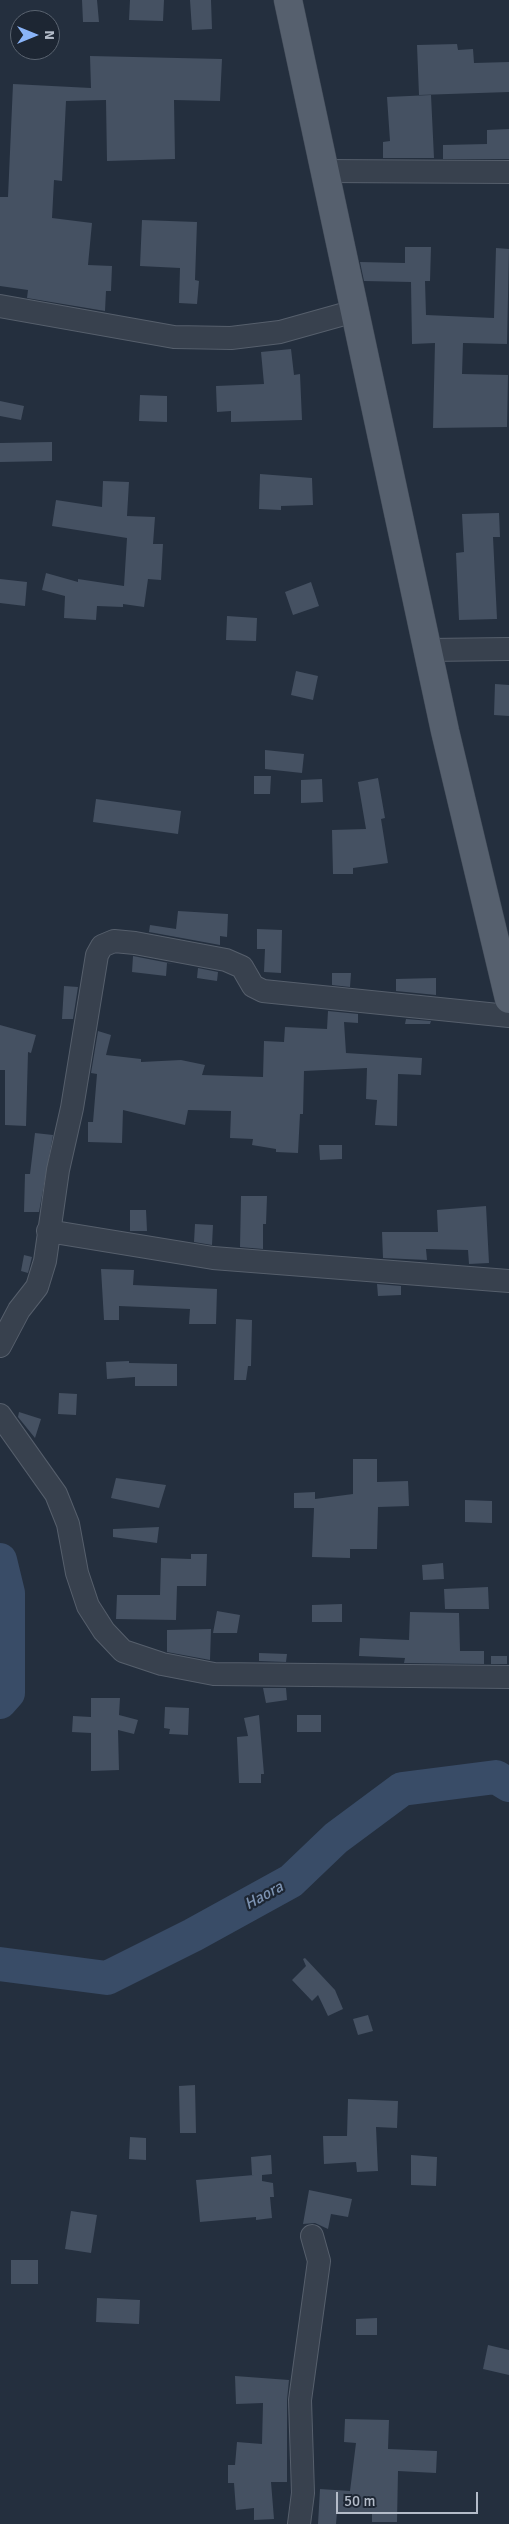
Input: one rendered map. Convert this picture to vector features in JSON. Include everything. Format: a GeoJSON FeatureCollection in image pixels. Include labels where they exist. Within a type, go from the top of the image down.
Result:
{"type":"FeatureCollection","features":[{"type":"Feature","properties":{"kind":"main road"},"geometry":{"type":"LineString","coordinates":[[288,0],[428,650],[509,998]]}},
{"type":"Feature","properties":{"kind":"street"},"geometry":{"type":"LineString","coordinates":[[324,171],[509,172]]}},
{"type":"Feature","properties":{"kind":"street"},"geometry":{"type":"LineString","coordinates":[[0,306],[165,336],[194,338],[232,338],[280,332],[355,311]]}},
{"type":"Feature","properties":{"kind":"street"},"geometry":{"type":"LineString","coordinates":[[428,650],[509,649]]}},
{"type":"Feature","properties":{"kind":"street"},"geometry":{"type":"LineString","coordinates":[[0,1346],[19,1310],[37,1287],[45,1262],[58,1170],[72,1108],[97,955],[102,946],[114,941],[134,943],[226,960],[242,967],[253,986],[262,991],[509,1016]]}},
{"type":"Feature","properties":{"kind":"street"},"geometry":{"type":"LineString","coordinates":[[48,1231],[213,1258],[374,1272],[509,1280]]}},
{"type":"Feature","properties":{"kind":"street"},"geometry":{"type":"LineString","coordinates":[[0,1415],[56,1494],[68,1524],[77,1573],[88,1606],[104,1631],[123,1651],[162,1664],[214,1674],[509,1676]]}},
{"type":"Feature","properties":{"kind":"street"},"geometry":{"type":"LineString","coordinates":[[300,2524],[303,2493],[300,2400],[319,2261],[312,2236]]}},
{"type":"Feature","properties":{"kind":"building"},"geometry":{"type":"Polygon","coordinates":[[[82,0],[97,0],[99,22],[83,22],[82,0]]]}},
{"type":"Feature","properties":{"kind":"building"},"geometry":{"type":"Polygon","coordinates":[[[130,0],[164,0],[163,21],[129,20],[130,0]]]}},
{"type":"Feature","properties":{"kind":"building"},"geometry":{"type":"Polygon","coordinates":[[[190,0],[211,0],[212,29],[192,30],[190,0]]]}},
{"type":"Feature","properties":{"kind":"building"},"geometry":{"type":"Polygon","coordinates":[[[457,44],[458,50],[473,49],[474,63],[509,62],[509,92],[419,95],[417,45],[457,44]]]}},
{"type":"Feature","properties":{"kind":"building"},"geometry":{"type":"Polygon","coordinates":[[[90,56],[222,59],[220,101],[174,100],[175,159],[107,161],[106,100],[66,101],[62,181],[54,180],[52,218],[92,223],[88,265],[112,266],[111,291],[106,291],[105,311],[27,298],[28,290],[0,286],[0,197],[8,197],[13,84],[91,88],[90,56]]]}},
{"type":"Feature","properties":{"kind":"building"},"geometry":{"type":"Polygon","coordinates":[[[431,95],[434,158],[383,158],[383,142],[390,141],[387,97],[431,95]]]}},
{"type":"Feature","properties":{"kind":"building"},"geometry":{"type":"Polygon","coordinates":[[[509,129],[509,159],[443,159],[443,145],[487,144],[487,130],[509,129]]]}},
{"type":"Feature","properties":{"kind":"building"},"geometry":{"type":"Polygon","coordinates":[[[142,220],[197,222],[195,280],[199,281],[197,304],[179,303],[180,268],[140,266],[142,220]]]}},
{"type":"Feature","properties":{"kind":"building"},"geometry":{"type":"Polygon","coordinates":[[[405,247],[431,247],[430,281],[425,281],[426,315],[494,318],[496,248],[509,249],[507,344],[463,343],[462,374],[508,375],[507,427],[433,428],[435,343],[412,344],[411,282],[364,281],[360,262],[405,263],[405,247]]]}},
{"type":"Feature","properties":{"kind":"building"},"geometry":{"type":"Polygon","coordinates":[[[291,349],[294,375],[300,374],[302,420],[231,422],[231,411],[217,412],[216,386],[264,384],[261,352],[291,349]]]}},
{"type":"Feature","properties":{"kind":"building"},"geometry":{"type":"Polygon","coordinates":[[[140,395],[167,396],[167,422],[139,421],[140,395]]]}},
{"type":"Feature","properties":{"kind":"building"},"geometry":{"type":"Polygon","coordinates":[[[0,401],[24,406],[21,420],[0,416],[0,401]]]}},
{"type":"Feature","properties":{"kind":"building"},"geometry":{"type":"Polygon","coordinates":[[[52,442],[52,461],[0,462],[0,443],[52,442]]]}},
{"type":"Feature","properties":{"kind":"building"},"geometry":{"type":"Polygon","coordinates":[[[260,474],[312,478],[313,505],[281,506],[281,510],[259,509],[260,474]]]}},
{"type":"Feature","properties":{"kind":"building"},"geometry":{"type":"Polygon","coordinates":[[[103,481],[129,482],[127,516],[155,517],[153,544],[163,544],[161,580],[148,579],[144,607],[123,604],[123,607],[97,606],[96,620],[64,618],[65,596],[42,590],[46,573],[78,582],[78,579],[124,586],[127,538],[52,526],[56,500],[102,507],[103,481]]]}},
{"type":"Feature","properties":{"kind":"building"},"geometry":{"type":"Polygon","coordinates":[[[499,513],[500,537],[493,537],[497,619],[459,620],[456,553],[464,552],[462,514],[499,513]]]}},
{"type":"Feature","properties":{"kind":"building"},"geometry":{"type":"Polygon","coordinates":[[[0,579],[27,582],[25,606],[0,603],[0,579]]]}},
{"type":"Feature","properties":{"kind":"building"},"geometry":{"type":"Polygon","coordinates":[[[311,582],[319,606],[293,615],[285,592],[311,582]]]}},
{"type":"Feature","properties":{"kind":"building"},"geometry":{"type":"Polygon","coordinates":[[[227,616],[257,618],[256,641],[226,640],[227,616]]]}},
{"type":"Feature","properties":{"kind":"building"},"geometry":{"type":"Polygon","coordinates":[[[296,671],[318,676],[313,700],[291,695],[296,671]]]}},
{"type":"Feature","properties":{"kind":"building"},"geometry":{"type":"Polygon","coordinates":[[[495,684],[509,685],[509,716],[494,715],[495,684]]]}},
{"type":"Feature","properties":{"kind":"building"},"geometry":{"type":"Polygon","coordinates":[[[265,750],[304,754],[302,773],[265,769],[265,750]]]}},
{"type":"Feature","properties":{"kind":"building"},"geometry":{"type":"Polygon","coordinates":[[[254,776],[271,776],[270,794],[254,794],[254,776]]]}},
{"type":"Feature","properties":{"kind":"building"},"geometry":{"type":"Polygon","coordinates":[[[378,778],[385,818],[381,819],[388,863],[353,868],[353,874],[333,874],[332,830],[366,829],[358,782],[378,778]]]}},
{"type":"Feature","properties":{"kind":"building"},"geometry":{"type":"Polygon","coordinates":[[[322,779],[323,802],[301,803],[301,780],[322,779]]]}},
{"type":"Feature","properties":{"kind":"building"},"geometry":{"type":"Polygon","coordinates":[[[96,799],[181,811],[178,834],[93,822],[96,799]]]}},
{"type":"Feature","properties":{"kind":"building"},"geometry":{"type":"Polygon","coordinates":[[[178,911],[228,914],[227,937],[220,936],[220,945],[149,932],[150,925],[176,929],[178,911]]]}},
{"type":"Feature","properties":{"kind":"building"},"geometry":{"type":"Polygon","coordinates":[[[257,929],[282,930],[281,973],[264,972],[265,949],[257,949],[257,929]]]}},
{"type":"Feature","properties":{"kind":"building"},"geometry":{"type":"Polygon","coordinates":[[[133,956],[174,964],[167,963],[166,976],[132,972],[133,956]]]}},
{"type":"Feature","properties":{"kind":"building"},"geometry":{"type":"Polygon","coordinates":[[[198,968],[218,972],[217,981],[197,978],[198,968]]]}},
{"type":"Feature","properties":{"kind":"building"},"geometry":{"type":"Polygon","coordinates":[[[332,973],[351,973],[350,987],[332,985],[332,973]]]}},
{"type":"Feature","properties":{"kind":"building"},"geometry":{"type":"Polygon","coordinates":[[[436,978],[436,995],[396,991],[396,979],[436,978]]]}},
{"type":"Feature","properties":{"kind":"building"},"geometry":{"type":"Polygon","coordinates":[[[64,986],[78,987],[73,1019],[62,1019],[64,986]]]}},
{"type":"Feature","properties":{"kind":"building"},"geometry":{"type":"Polygon","coordinates":[[[328,1011],[358,1014],[358,1023],[344,1022],[346,1053],[422,1058],[421,1075],[398,1074],[397,1126],[375,1125],[377,1100],[366,1099],[367,1068],[304,1071],[303,1114],[300,1114],[298,1153],[276,1152],[276,1149],[252,1145],[253,1139],[230,1138],[231,1111],[188,1110],[185,1125],[123,1110],[122,1143],[88,1142],[88,1122],[93,1122],[97,1074],[91,1073],[98,1031],[111,1035],[106,1055],[141,1059],[141,1062],[181,1060],[205,1065],[202,1075],[263,1077],[264,1041],[284,1042],[285,1027],[327,1029],[328,1011]]]}},
{"type":"Feature","properties":{"kind":"building"},"geometry":{"type":"Polygon","coordinates":[[[406,1019],[431,1021],[430,1024],[405,1024],[406,1019]]]}},
{"type":"Feature","properties":{"kind":"building"},"geometry":{"type":"Polygon","coordinates":[[[0,1025],[36,1035],[31,1053],[28,1052],[26,1126],[5,1125],[5,1070],[0,1070],[0,1025]]]}},
{"type":"Feature","properties":{"kind":"building"},"geometry":{"type":"Polygon","coordinates":[[[35,1133],[53,1135],[39,1212],[24,1212],[25,1174],[30,1174],[35,1133]]]}},
{"type":"Feature","properties":{"kind":"building"},"geometry":{"type":"Polygon","coordinates":[[[319,1145],[342,1145],[342,1159],[320,1160],[319,1145]]]}},
{"type":"Feature","properties":{"kind":"building"},"geometry":{"type":"Polygon","coordinates":[[[241,1196],[267,1196],[266,1224],[263,1224],[263,1249],[240,1247],[241,1196]]]}},
{"type":"Feature","properties":{"kind":"building"},"geometry":{"type":"Polygon","coordinates":[[[486,1206],[489,1263],[469,1264],[468,1250],[426,1249],[427,1260],[383,1258],[382,1232],[438,1232],[437,1210],[486,1206]]]}},
{"type":"Feature","properties":{"kind":"building"},"geometry":{"type":"Polygon","coordinates":[[[130,1210],[146,1210],[147,1231],[130,1231],[130,1210]]]}},
{"type":"Feature","properties":{"kind":"building"},"geometry":{"type":"Polygon","coordinates":[[[195,1224],[213,1225],[212,1245],[194,1242],[195,1224]]]}},
{"type":"Feature","properties":{"kind":"building"},"geometry":{"type":"Polygon","coordinates":[[[24,1255],[32,1257],[28,1273],[21,1271],[24,1255]]]}},
{"type":"Feature","properties":{"kind":"building"},"geometry":{"type":"Polygon","coordinates":[[[101,1269],[134,1270],[133,1285],[217,1289],[216,1324],[189,1324],[190,1309],[119,1306],[119,1320],[104,1320],[101,1269]]]}},
{"type":"Feature","properties":{"kind":"building"},"geometry":{"type":"Polygon","coordinates":[[[377,1284],[401,1286],[401,1295],[378,1296],[377,1284]]]}},
{"type":"Feature","properties":{"kind":"building"},"geometry":{"type":"Polygon","coordinates":[[[236,1319],[252,1320],[251,1366],[248,1366],[246,1380],[234,1380],[236,1319]]]}},
{"type":"Feature","properties":{"kind":"building"},"geometry":{"type":"Polygon","coordinates":[[[129,1361],[129,1363],[177,1364],[177,1386],[135,1386],[135,1377],[107,1379],[106,1362],[129,1361]]]}},
{"type":"Feature","properties":{"kind":"building"},"geometry":{"type":"Polygon","coordinates":[[[59,1393],[77,1394],[76,1415],[58,1414],[59,1393]]]}},
{"type":"Feature","properties":{"kind":"building"},"geometry":{"type":"Polygon","coordinates":[[[19,1412],[41,1419],[35,1438],[18,1417],[19,1412]]]}},
{"type":"Feature","properties":{"kind":"building"},"geometry":{"type":"Polygon","coordinates":[[[353,1459],[377,1459],[377,1482],[408,1481],[409,1506],[378,1507],[377,1549],[350,1549],[350,1558],[312,1557],[314,1508],[294,1508],[294,1493],[315,1492],[315,1499],[353,1494],[353,1459]]]}},
{"type":"Feature","properties":{"kind":"building"},"geometry":{"type":"Polygon","coordinates":[[[116,1478],[166,1485],[159,1508],[111,1498],[116,1478]]]}},
{"type":"Feature","properties":{"kind":"building"},"geometry":{"type":"Polygon","coordinates":[[[465,1500],[492,1501],[492,1523],[465,1522],[465,1500]]]}},
{"type":"Feature","properties":{"kind":"building"},"geometry":{"type":"Polygon","coordinates":[[[159,1527],[157,1543],[113,1537],[113,1529],[159,1527]]]}},
{"type":"Feature","properties":{"kind":"building"},"geometry":{"type":"Polygon","coordinates":[[[191,1554],[207,1554],[206,1586],[177,1586],[176,1620],[116,1619],[117,1595],[160,1595],[161,1558],[191,1559],[191,1554]]]}},
{"type":"Feature","properties":{"kind":"building"},"geometry":{"type":"Polygon","coordinates":[[[443,1563],[444,1579],[423,1580],[422,1565],[443,1563]]]}},
{"type":"Feature","properties":{"kind":"building"},"geometry":{"type":"Polygon","coordinates":[[[488,1587],[489,1609],[445,1609],[444,1589],[488,1587]]]}},
{"type":"Feature","properties":{"kind":"building"},"geometry":{"type":"Polygon","coordinates":[[[342,1604],[342,1622],[312,1622],[312,1605],[342,1604]]]}},
{"type":"Feature","properties":{"kind":"building"},"geometry":{"type":"Polygon","coordinates":[[[217,1611],[240,1615],[237,1633],[213,1633],[217,1611]]]}},
{"type":"Feature","properties":{"kind":"building"},"geometry":{"type":"Polygon","coordinates":[[[410,1612],[459,1613],[460,1651],[484,1651],[484,1664],[404,1663],[405,1658],[359,1656],[360,1638],[409,1640],[410,1612]]]}},
{"type":"Feature","properties":{"kind":"building"},"geometry":{"type":"Polygon","coordinates":[[[211,1629],[210,1660],[167,1652],[167,1630],[211,1629]]]}},
{"type":"Feature","properties":{"kind":"building"},"geometry":{"type":"Polygon","coordinates":[[[259,1653],[287,1654],[286,1662],[259,1661],[259,1653]]]}},
{"type":"Feature","properties":{"kind":"building"},"geometry":{"type":"Polygon","coordinates":[[[491,1656],[507,1656],[507,1664],[491,1664],[491,1656]]]}},
{"type":"Feature","properties":{"kind":"building"},"geometry":{"type":"Polygon","coordinates":[[[263,1688],[286,1688],[287,1700],[266,1703],[263,1688]]]}},
{"type":"Feature","properties":{"kind":"building"},"geometry":{"type":"Polygon","coordinates":[[[91,1698],[120,1698],[119,1715],[138,1720],[134,1734],[118,1730],[119,1770],[91,1771],[91,1733],[72,1732],[73,1716],[91,1717],[91,1698]]]}},
{"type":"Feature","properties":{"kind":"building"},"geometry":{"type":"Polygon","coordinates":[[[165,1707],[189,1708],[188,1735],[169,1734],[170,1729],[164,1728],[165,1707]]]}},
{"type":"Feature","properties":{"kind":"building"},"geometry":{"type":"Polygon","coordinates":[[[259,1715],[264,1774],[261,1774],[261,1783],[239,1783],[237,1737],[248,1736],[244,1718],[259,1715]]]}},
{"type":"Feature","properties":{"kind":"building"},"geometry":{"type":"Polygon","coordinates":[[[297,1715],[321,1715],[321,1732],[297,1732],[297,1715]]]}},
{"type":"Feature","properties":{"kind":"building"},"geometry":{"type":"Polygon","coordinates":[[[305,1958],[335,1990],[343,2009],[328,2016],[318,1995],[312,2001],[292,1980],[306,1966],[303,1959],[305,1958]]]}},
{"type":"Feature","properties":{"kind":"building"},"geometry":{"type":"Polygon","coordinates":[[[368,2015],[373,2031],[358,2035],[353,2019],[368,2015]]]}},
{"type":"Feature","properties":{"kind":"building"},"geometry":{"type":"Polygon","coordinates":[[[195,2085],[196,2133],[180,2133],[179,2086],[195,2085]]]}},
{"type":"Feature","properties":{"kind":"building"},"geometry":{"type":"Polygon","coordinates":[[[348,2099],[398,2101],[397,2128],[376,2127],[378,2171],[357,2172],[356,2162],[324,2164],[323,2136],[347,2136],[348,2099]]]}},
{"type":"Feature","properties":{"kind":"building"},"geometry":{"type":"Polygon","coordinates":[[[130,2137],[146,2138],[146,2160],[129,2159],[130,2137]]]}},
{"type":"Feature","properties":{"kind":"building"},"geometry":{"type":"Polygon","coordinates":[[[271,2155],[272,2174],[262,2175],[262,2181],[273,2183],[274,2197],[270,2197],[272,2218],[256,2220],[256,2217],[200,2222],[196,2180],[254,2175],[252,2175],[251,2157],[271,2155]]]}},
{"type":"Feature","properties":{"kind":"building"},"geometry":{"type":"Polygon","coordinates":[[[411,2155],[437,2157],[436,2186],[411,2185],[411,2155]]]}},
{"type":"Feature","properties":{"kind":"building"},"geometry":{"type":"Polygon","coordinates":[[[309,2190],[352,2199],[348,2217],[331,2214],[328,2229],[315,2223],[303,2224],[309,2190]]]}},
{"type":"Feature","properties":{"kind":"building"},"geometry":{"type":"Polygon","coordinates":[[[71,2211],[97,2215],[91,2253],[65,2249],[71,2211]]]}},
{"type":"Feature","properties":{"kind":"building"},"geometry":{"type":"Polygon","coordinates":[[[11,2260],[38,2260],[38,2284],[11,2284],[11,2260]]]}},
{"type":"Feature","properties":{"kind":"building"},"geometry":{"type":"Polygon","coordinates":[[[97,2298],[140,2300],[139,2324],[96,2322],[97,2298]]]}},
{"type":"Feature","properties":{"kind":"building"},"geometry":{"type":"Polygon","coordinates":[[[377,2318],[377,2335],[356,2335],[356,2319],[377,2318]]]}},
{"type":"Feature","properties":{"kind":"building"},"geometry":{"type":"Polygon","coordinates":[[[488,2345],[509,2350],[509,2375],[483,2369],[488,2345]]]}},
{"type":"Feature","properties":{"kind":"building"},"geometry":{"type":"Polygon","coordinates":[[[235,2376],[289,2380],[287,2400],[287,2482],[271,2482],[274,2519],[254,2520],[254,2508],[236,2510],[234,2483],[228,2483],[228,2465],[235,2465],[237,2442],[262,2444],[263,2403],[236,2404],[235,2376]]]}},
{"type":"Feature","properties":{"kind":"building"},"geometry":{"type":"Polygon","coordinates":[[[345,2419],[389,2420],[388,2449],[437,2451],[436,2473],[398,2471],[397,2522],[372,2522],[372,2514],[337,2512],[336,2524],[318,2524],[320,2489],[350,2491],[356,2443],[344,2442],[345,2419]]]}},
{"type":"Feature","properties":{"kind":"waterway","name":"Haora"},"geometry":{"type":"LineString","coordinates":[[0,1560],[8,1593],[8,1693],[0,1702]]}},
{"type":"Feature","properties":{"kind":"waterway","name":"Haora"},"geometry":{"type":"LineString","coordinates":[[0,1964],[107,1978],[193,1935],[291,1881],[336,1838],[402,1789],[496,1777],[509,1785]]}}]}
